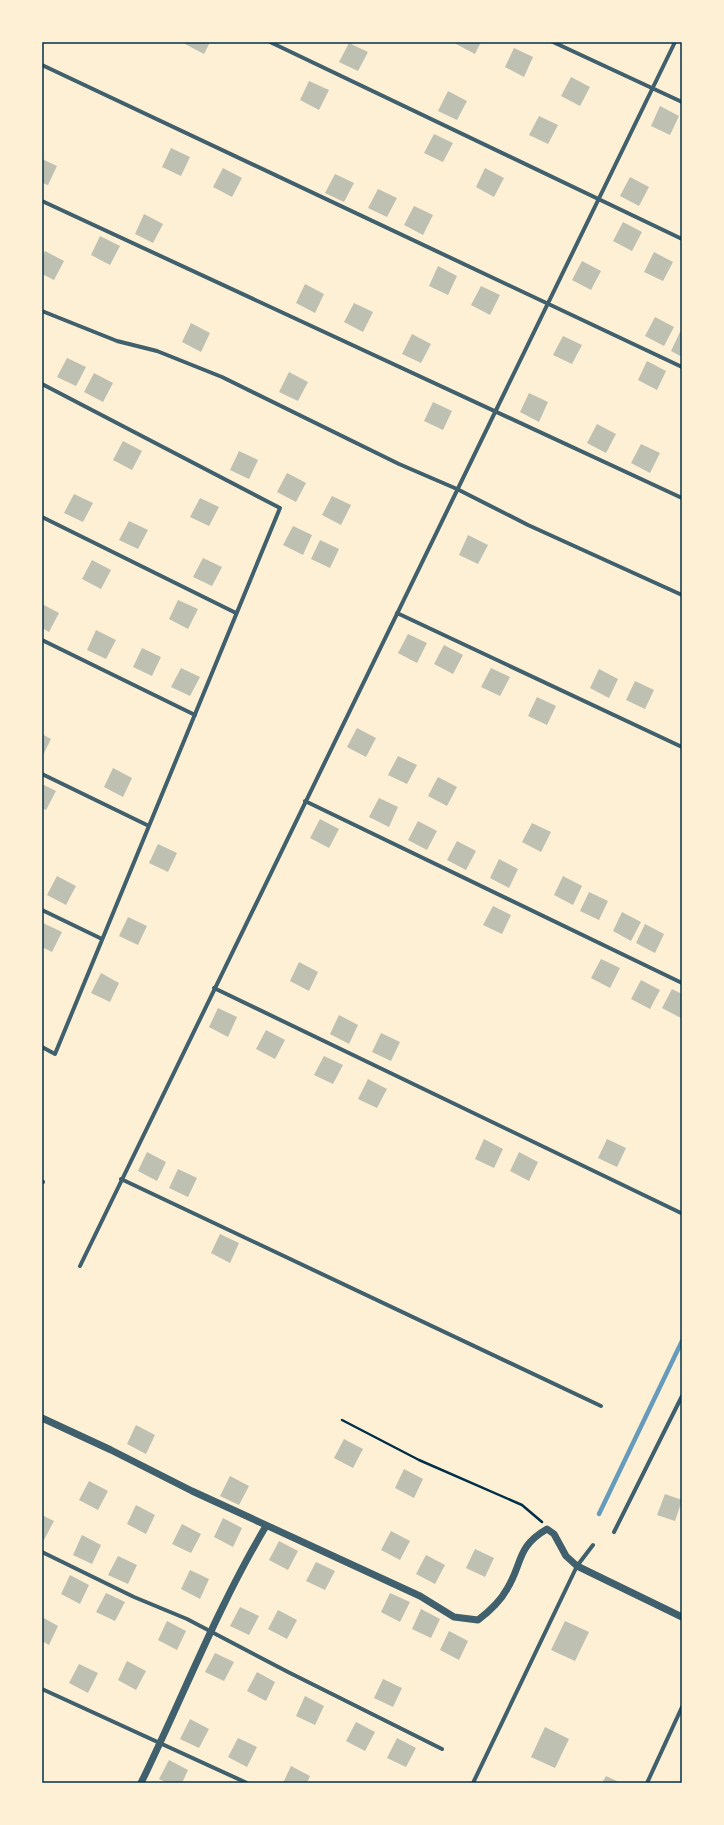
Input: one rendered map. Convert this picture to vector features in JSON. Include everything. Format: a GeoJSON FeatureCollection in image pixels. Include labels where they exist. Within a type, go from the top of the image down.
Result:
{"type":"FeatureCollection","features":[{"type":"Feature","properties":{"kind":"street"},"geometry":{"type":"LineString","coordinates":[[270,42],[682,239]]}},
{"type":"Feature","properties":{"kind":"street"},"geometry":{"type":"LineString","coordinates":[[553,42],[682,102]]}},
{"type":"Feature","properties":{"kind":"street"},"geometry":{"type":"LineString","coordinates":[[80,1266],[675,42]]}},
{"type":"Feature","properties":{"kind":"street"},"geometry":{"type":"LineString","coordinates":[[42,65],[682,367]]}},
{"type":"Feature","properties":{"kind":"street"},"geometry":{"type":"LineString","coordinates":[[42,202],[682,498]]}},
{"type":"Feature","properties":{"kind":"street"},"geometry":{"type":"LineString","coordinates":[[42,311],[117,342],[157,351],[222,377],[318,426],[457,489],[528,525],[682,595]]}},
{"type":"Feature","properties":{"kind":"street"},"geometry":{"type":"LineString","coordinates":[[42,384],[280,508],[55,1054],[42,1047]]}},
{"type":"Feature","properties":{"kind":"street"},"geometry":{"type":"LineString","coordinates":[[42,517],[236,613]]}},
{"type":"Feature","properties":{"kind":"street"},"geometry":{"type":"LineString","coordinates":[[397,613],[682,747]]}},
{"type":"Feature","properties":{"kind":"street"},"geometry":{"type":"LineString","coordinates":[[42,640],[194,715]]}},
{"type":"Feature","properties":{"kind":"street"},"geometry":{"type":"LineString","coordinates":[[42,774],[149,826]]}},
{"type":"Feature","properties":{"kind":"street"},"geometry":{"type":"LineString","coordinates":[[305,801],[682,983]]}},
{"type":"Feature","properties":{"kind":"street"},"geometry":{"type":"LineString","coordinates":[[42,910],[102,939]]}},
{"type":"Feature","properties":{"kind":"street"},"geometry":{"type":"LineString","coordinates":[[214,988],[681,1214]]}},
{"type":"Feature","properties":{"kind":"street"},"geometry":{"type":"LineString","coordinates":[[121,1179],[601,1406]]}},
{"type":"Feature","properties":{"kind":"street"},"geometry":{"type":"LineString","coordinates":[[614,1532],[682,1396]]}},
{"type":"Feature","properties":{"kind":"street"},"geometry":{"type":"LineString","coordinates":[[42,1418],[266,1526],[420,1596],[454,1617],[478,1620],[492,1610],[508,1588],[523,1550],[535,1536],[547,1529],[554,1534],[566,1556],[577,1566],[682,1617]]}},
{"type":"Feature","properties":{"kind":"street"},"geometry":{"type":"LineString","coordinates":[[141,1783],[161,1742],[210,1631],[248,1556],[266,1526]]}},
{"type":"Feature","properties":{"kind":"street"},"geometry":{"type":"LineString","coordinates":[[473,1783],[577,1566],[593,1545]]}},
{"type":"Feature","properties":{"kind":"street"},"geometry":{"type":"LineString","coordinates":[[42,1552],[134,1597],[187,1619],[442,1749]]}},
{"type":"Feature","properties":{"kind":"street"},"geometry":{"type":"LineString","coordinates":[[42,1690],[161,1742],[216,1770],[247,1783]]}},
{"type":"Feature","properties":{"kind":"street"},"geometry":{"type":"LineString","coordinates":[[647,1783],[682,1707]]}},
{"type":"Feature","properties":{"kind":"path"},"geometry":{"type":"LineString","coordinates":[[342,1420],[419,1460],[522,1505],[540,1519],[547,1529]]}},
{"type":"Feature","properties":{"kind":"building"},"geometry":{"type":"Polygon","coordinates":[[[186,42],[210,42],[204,54],[185,44],[186,42]]]}},
{"type":"Feature","properties":{"kind":"building"},"geometry":{"type":"Polygon","coordinates":[[[457,42],[481,42],[475,54],[456,44],[457,42]]]}},
{"type":"Feature","properties":{"kind":"building"},"geometry":{"type":"Polygon","coordinates":[[[349,43],[368,52],[358,71],[339,62],[349,43]]]}},
{"type":"Feature","properties":{"kind":"building"},"geometry":{"type":"Polygon","coordinates":[[[514,48],[533,57],[524,77],[505,67],[514,48]]]}},
{"type":"Feature","properties":{"kind":"building"},"geometry":{"type":"Polygon","coordinates":[[[571,77],[590,87],[580,106],[561,96],[571,77]]]}},
{"type":"Feature","properties":{"kind":"building"},"geometry":{"type":"Polygon","coordinates":[[[309,81],[329,90],[319,110],[300,100],[309,81]]]}},
{"type":"Feature","properties":{"kind":"building"},"geometry":{"type":"Polygon","coordinates":[[[448,91],[467,101],[457,120],[438,111],[448,91]]]}},
{"type":"Feature","properties":{"kind":"building"},"geometry":{"type":"Polygon","coordinates":[[[660,106],[679,116],[670,135],[651,126],[660,106]]]}},
{"type":"Feature","properties":{"kind":"building"},"geometry":{"type":"Polygon","coordinates":[[[539,116],[558,125],[548,144],[529,135],[539,116]]]}},
{"type":"Feature","properties":{"kind":"building"},"geometry":{"type":"Polygon","coordinates":[[[434,134],[453,143],[443,162],[424,153],[434,134]]]}},
{"type":"Feature","properties":{"kind":"building"},"geometry":{"type":"Polygon","coordinates":[[[171,148],[190,157],[181,176],[162,167],[171,148]]]}},
{"type":"Feature","properties":{"kind":"building"},"geometry":{"type":"Polygon","coordinates":[[[42,159],[57,166],[48,185],[42,183],[42,159]]]}},
{"type":"Feature","properties":{"kind":"building"},"geometry":{"type":"Polygon","coordinates":[[[223,168],[242,178],[232,197],[213,187],[223,168]]]}},
{"type":"Feature","properties":{"kind":"building"},"geometry":{"type":"Polygon","coordinates":[[[485,168],[504,178],[494,197],[476,187],[485,168]]]}},
{"type":"Feature","properties":{"kind":"building"},"geometry":{"type":"Polygon","coordinates":[[[335,174],[354,183],[344,202],[325,193],[335,174]]]}},
{"type":"Feature","properties":{"kind":"building"},"geometry":{"type":"Polygon","coordinates":[[[630,177],[649,187],[639,206],[620,196],[630,177]]]}},
{"type":"Feature","properties":{"kind":"building"},"geometry":{"type":"Polygon","coordinates":[[[378,189],[397,198],[387,217],[368,208],[378,189]]]}},
{"type":"Feature","properties":{"kind":"building"},"geometry":{"type":"Polygon","coordinates":[[[414,206],[433,215],[423,235],[404,225],[414,206]]]}},
{"type":"Feature","properties":{"kind":"building"},"geometry":{"type":"Polygon","coordinates":[[[144,214],[163,224],[153,243],[135,234],[144,214]]]}},
{"type":"Feature","properties":{"kind":"building"},"geometry":{"type":"Polygon","coordinates":[[[623,222],[642,232],[632,251],[613,241],[623,222]]]}},
{"type":"Feature","properties":{"kind":"building"},"geometry":{"type":"Polygon","coordinates":[[[100,236],[120,246],[110,265],[91,255],[100,236]]]}},
{"type":"Feature","properties":{"kind":"building"},"geometry":{"type":"Polygon","coordinates":[[[45,251],[64,261],[54,280],[42,274],[42,257],[45,251]]]}},
{"type":"Feature","properties":{"kind":"building"},"geometry":{"type":"Polygon","coordinates":[[[654,252],[673,262],[663,281],[644,272],[654,252]]]}},
{"type":"Feature","properties":{"kind":"building"},"geometry":{"type":"Polygon","coordinates":[[[582,261],[601,271],[591,290],[572,280],[582,261]]]}},
{"type":"Feature","properties":{"kind":"building"},"geometry":{"type":"Polygon","coordinates":[[[438,266],[457,276],[448,295],[429,286],[438,266]]]}},
{"type":"Feature","properties":{"kind":"building"},"geometry":{"type":"Polygon","coordinates":[[[305,284],[324,294],[315,313],[296,303],[305,284]]]}},
{"type":"Feature","properties":{"kind":"building"},"geometry":{"type":"Polygon","coordinates":[[[481,286],[500,295],[490,315],[471,305],[481,286]]]}},
{"type":"Feature","properties":{"kind":"building"},"geometry":{"type":"Polygon","coordinates":[[[354,303],[373,312],[363,332],[344,322],[354,303]]]}},
{"type":"Feature","properties":{"kind":"building"},"geometry":{"type":"Polygon","coordinates":[[[655,317],[674,327],[664,346],[645,336],[655,317]]]}},
{"type":"Feature","properties":{"kind":"building"},"geometry":{"type":"Polygon","coordinates":[[[191,323],[210,333],[201,352],[182,342],[191,323]]]}},
{"type":"Feature","properties":{"kind":"building"},"geometry":{"type":"Polygon","coordinates":[[[680,332],[682,333],[682,357],[671,351],[680,332]]]}},
{"type":"Feature","properties":{"kind":"building"},"geometry":{"type":"Polygon","coordinates":[[[412,334],[431,344],[421,363],[402,354],[412,334]]]}},
{"type":"Feature","properties":{"kind":"building"},"geometry":{"type":"Polygon","coordinates":[[[563,336],[582,345],[572,364],[553,355],[563,336]]]}},
{"type":"Feature","properties":{"kind":"building"},"geometry":{"type":"Polygon","coordinates":[[[67,358],[86,367],[76,386],[57,377],[67,358]]]}},
{"type":"Feature","properties":{"kind":"building"},"geometry":{"type":"Polygon","coordinates":[[[647,361],[666,371],[657,390],[638,380],[647,361]]]}},
{"type":"Feature","properties":{"kind":"building"},"geometry":{"type":"Polygon","coordinates":[[[289,372],[308,382],[298,401],[279,392],[289,372]]]}},
{"type":"Feature","properties":{"kind":"building"},"geometry":{"type":"Polygon","coordinates":[[[94,373],[113,383],[103,402],[84,392],[94,373]]]}},
{"type":"Feature","properties":{"kind":"building"},"geometry":{"type":"Polygon","coordinates":[[[529,393],[548,402],[539,422],[520,412],[529,393]]]}},
{"type":"Feature","properties":{"kind":"building"},"geometry":{"type":"Polygon","coordinates":[[[433,402],[452,411],[443,430],[424,421],[433,402]]]}},
{"type":"Feature","properties":{"kind":"building"},"geometry":{"type":"Polygon","coordinates":[[[597,424],[616,434],[606,453],[587,443],[597,424]]]}},
{"type":"Feature","properties":{"kind":"building"},"geometry":{"type":"Polygon","coordinates":[[[123,441],[142,451],[132,470],[113,460],[123,441]]]}},
{"type":"Feature","properties":{"kind":"building"},"geometry":{"type":"Polygon","coordinates":[[[641,444],[660,453],[650,473],[631,463],[641,444]]]}},
{"type":"Feature","properties":{"kind":"building"},"geometry":{"type":"Polygon","coordinates":[[[239,451],[258,460],[249,479],[230,470],[239,451]]]}},
{"type":"Feature","properties":{"kind":"building"},"geometry":{"type":"Polygon","coordinates":[[[287,473],[306,483],[296,502],[277,492],[287,473]]]}},
{"type":"Feature","properties":{"kind":"building"},"geometry":{"type":"Polygon","coordinates":[[[74,494],[93,503],[83,522],[64,513],[74,494]]]}},
{"type":"Feature","properties":{"kind":"building"},"geometry":{"type":"Polygon","coordinates":[[[332,496],[351,505],[341,525],[322,515],[332,496]]]}},
{"type":"Feature","properties":{"kind":"building"},"geometry":{"type":"Polygon","coordinates":[[[200,498],[219,507],[209,526],[190,517],[200,498]]]}},
{"type":"Feature","properties":{"kind":"building"},"geometry":{"type":"Polygon","coordinates":[[[129,521],[148,530],[138,549],[119,540],[129,521]]]}},
{"type":"Feature","properties":{"kind":"building"},"geometry":{"type":"Polygon","coordinates":[[[293,526],[312,535],[303,555],[283,545],[293,526]]]}},
{"type":"Feature","properties":{"kind":"building"},"geometry":{"type":"Polygon","coordinates":[[[468,535],[488,545],[478,564],[459,555],[468,535]]]}},
{"type":"Feature","properties":{"kind":"building"},"geometry":{"type":"Polygon","coordinates":[[[320,540],[339,549],[330,568],[311,559],[320,540]]]}},
{"type":"Feature","properties":{"kind":"building"},"geometry":{"type":"Polygon","coordinates":[[[203,558],[222,567],[212,586],[193,577],[203,558]]]}},
{"type":"Feature","properties":{"kind":"building"},"geometry":{"type":"Polygon","coordinates":[[[92,560],[111,570],[101,589],[82,579],[92,560]]]}},
{"type":"Feature","properties":{"kind":"building"},"geometry":{"type":"Polygon","coordinates":[[[178,600],[198,609],[188,629],[169,619],[178,600]]]}},
{"type":"Feature","properties":{"kind":"building"},"geometry":{"type":"Polygon","coordinates":[[[42,604],[59,613],[49,632],[42,628],[42,604]]]}},
{"type":"Feature","properties":{"kind":"building"},"geometry":{"type":"Polygon","coordinates":[[[96,630],[116,640],[106,659],[87,650],[96,630]]]}},
{"type":"Feature","properties":{"kind":"building"},"geometry":{"type":"Polygon","coordinates":[[[408,634],[427,643],[417,663],[398,653],[408,634]]]}},
{"type":"Feature","properties":{"kind":"building"},"geometry":{"type":"Polygon","coordinates":[[[444,645],[463,655],[453,674],[434,664],[444,645]]]}},
{"type":"Feature","properties":{"kind":"building"},"geometry":{"type":"Polygon","coordinates":[[[142,648],[161,657],[152,676],[133,667],[142,648]]]}},
{"type":"Feature","properties":{"kind":"building"},"geometry":{"type":"Polygon","coordinates":[[[181,668],[200,677],[190,696],[171,687],[181,668]]]}},
{"type":"Feature","properties":{"kind":"building"},"geometry":{"type":"Polygon","coordinates":[[[491,668],[510,677],[500,696],[481,687],[491,668]]]}},
{"type":"Feature","properties":{"kind":"building"},"geometry":{"type":"Polygon","coordinates":[[[599,669],[618,679],[609,698],[590,688],[599,669]]]}},
{"type":"Feature","properties":{"kind":"building"},"geometry":{"type":"Polygon","coordinates":[[[635,681],[654,690],[645,709],[626,700],[635,681]]]}},
{"type":"Feature","properties":{"kind":"building"},"geometry":{"type":"Polygon","coordinates":[[[537,697],[556,706],[547,725],[528,716],[537,697]]]}},
{"type":"Feature","properties":{"kind":"building"},"geometry":{"type":"Polygon","coordinates":[[[357,728],[376,738],[366,757],[347,747],[357,728]]]}},
{"type":"Feature","properties":{"kind":"building"},"geometry":{"type":"Polygon","coordinates":[[[42,734],[51,739],[42,757],[42,734]]]}},
{"type":"Feature","properties":{"kind":"building"},"geometry":{"type":"Polygon","coordinates":[[[398,756],[417,765],[407,784],[388,775],[398,756]]]}},
{"type":"Feature","properties":{"kind":"building"},"geometry":{"type":"Polygon","coordinates":[[[113,768],[132,778],[123,797],[104,787],[113,768]]]}},
{"type":"Feature","properties":{"kind":"building"},"geometry":{"type":"Polygon","coordinates":[[[438,777],[457,787],[447,806],[428,796],[438,777]]]}},
{"type":"Feature","properties":{"kind":"building"},"geometry":{"type":"Polygon","coordinates":[[[42,784],[56,791],[46,810],[42,808],[42,784]]]}},
{"type":"Feature","properties":{"kind":"building"},"geometry":{"type":"Polygon","coordinates":[[[379,798],[398,807],[389,827],[369,817],[379,798]]]}},
{"type":"Feature","properties":{"kind":"building"},"geometry":{"type":"Polygon","coordinates":[[[320,819],[339,829],[329,848],[310,838],[320,819]]]}},
{"type":"Feature","properties":{"kind":"building"},"geometry":{"type":"Polygon","coordinates":[[[418,821],[437,831],[427,850],[408,840],[418,821]]]}},
{"type":"Feature","properties":{"kind":"building"},"geometry":{"type":"Polygon","coordinates":[[[532,823],[551,832],[541,852],[522,842],[532,823]]]}},
{"type":"Feature","properties":{"kind":"building"},"geometry":{"type":"Polygon","coordinates":[[[457,841],[476,851],[466,870],[447,860],[457,841]]]}},
{"type":"Feature","properties":{"kind":"building"},"geometry":{"type":"Polygon","coordinates":[[[158,844],[177,853],[168,872],[149,863],[158,844]]]}},
{"type":"Feature","properties":{"kind":"building"},"geometry":{"type":"Polygon","coordinates":[[[499,859],[518,869],[509,888],[490,878],[499,859]]]}},
{"type":"Feature","properties":{"kind":"building"},"geometry":{"type":"Polygon","coordinates":[[[57,876],[76,886],[66,905],[47,895],[57,876]]]}},
{"type":"Feature","properties":{"kind":"building"},"geometry":{"type":"Polygon","coordinates":[[[563,876],[582,886],[573,905],[554,895],[563,876]]]}},
{"type":"Feature","properties":{"kind":"building"},"geometry":{"type":"Polygon","coordinates":[[[589,892],[608,901],[599,920],[580,911],[589,892]]]}},
{"type":"Feature","properties":{"kind":"building"},"geometry":{"type":"Polygon","coordinates":[[[493,906],[511,915],[502,934],[483,925],[493,906]]]}},
{"type":"Feature","properties":{"kind":"building"},"geometry":{"type":"Polygon","coordinates":[[[622,912],[641,922],[631,941],[613,931],[622,912]]]}},
{"type":"Feature","properties":{"kind":"building"},"geometry":{"type":"Polygon","coordinates":[[[128,917],[147,926],[138,945],[119,936],[128,917]]]}},
{"type":"Feature","properties":{"kind":"building"},"geometry":{"type":"Polygon","coordinates":[[[43,923],[62,932],[52,952],[42,947],[43,923]]]}},
{"type":"Feature","properties":{"kind":"building"},"geometry":{"type":"Polygon","coordinates":[[[645,924],[664,934],[655,953],[636,943],[645,924]]]}},
{"type":"Feature","properties":{"kind":"building"},"geometry":{"type":"Polygon","coordinates":[[[601,959],[620,968],[610,988],[591,978],[601,959]]]}},
{"type":"Feature","properties":{"kind":"building"},"geometry":{"type":"Polygon","coordinates":[[[299,962],[318,972],[309,991],[290,981],[299,962]]]}},
{"type":"Feature","properties":{"kind":"building"},"geometry":{"type":"Polygon","coordinates":[[[101,973],[119,983],[110,1002],[91,993],[101,973]]]}},
{"type":"Feature","properties":{"kind":"building"},"geometry":{"type":"Polygon","coordinates":[[[641,980],[660,990],[650,1009],[631,999],[641,980]]]}},
{"type":"Feature","properties":{"kind":"building"},"geometry":{"type":"Polygon","coordinates":[[[672,989],[682,994],[681,1018],[662,1008],[672,989]]]}},
{"type":"Feature","properties":{"kind":"building"},"geometry":{"type":"Polygon","coordinates":[[[218,1008],[237,1017],[228,1037],[209,1027],[218,1008]]]}},
{"type":"Feature","properties":{"kind":"building"},"geometry":{"type":"Polygon","coordinates":[[[339,1015],[358,1025],[349,1044],[330,1034],[339,1015]]]}},
{"type":"Feature","properties":{"kind":"building"},"geometry":{"type":"Polygon","coordinates":[[[266,1030],[285,1040],[275,1059],[256,1049],[266,1030]]]}},
{"type":"Feature","properties":{"kind":"building"},"geometry":{"type":"Polygon","coordinates":[[[381,1033],[400,1042],[391,1061],[372,1052],[381,1033]]]}},
{"type":"Feature","properties":{"kind":"building"},"geometry":{"type":"Polygon","coordinates":[[[324,1056],[343,1065],[333,1084],[314,1075],[324,1056]]]}},
{"type":"Feature","properties":{"kind":"building"},"geometry":{"type":"Polygon","coordinates":[[[368,1079],[387,1089],[377,1108],[358,1099],[368,1079]]]}},
{"type":"Feature","properties":{"kind":"building"},"geometry":{"type":"Polygon","coordinates":[[[484,1139],[503,1149],[494,1168],[475,1159],[484,1139]]]}},
{"type":"Feature","properties":{"kind":"building"},"geometry":{"type":"Polygon","coordinates":[[[607,1139],[626,1148],[617,1167],[598,1158],[607,1139]]]}},
{"type":"Feature","properties":{"kind":"building"},"geometry":{"type":"Polygon","coordinates":[[[147,1152],[166,1162],[157,1181],[138,1171],[147,1152]]]}},
{"type":"Feature","properties":{"kind":"building"},"geometry":{"type":"Polygon","coordinates":[[[519,1152],[538,1162],[529,1181],[510,1171],[519,1152]]]}},
{"type":"Feature","properties":{"kind":"building"},"geometry":{"type":"Polygon","coordinates":[[[178,1169],[197,1178],[188,1197],[169,1188],[178,1169]]]}},
{"type":"Feature","properties":{"kind":"building"},"geometry":{"type":"Polygon","coordinates":[[[220,1234],[239,1243],[230,1263],[211,1253],[220,1234]]]}},
{"type":"Feature","properties":{"kind":"building"},"geometry":{"type":"Polygon","coordinates":[[[136,1425],[155,1435],[146,1454],[127,1444],[136,1425]]]}},
{"type":"Feature","properties":{"kind":"building"},"geometry":{"type":"Polygon","coordinates":[[[344,1439],[363,1449],[353,1468],[334,1458],[344,1439]]]}},
{"type":"Feature","properties":{"kind":"building"},"geometry":{"type":"Polygon","coordinates":[[[404,1469],[423,1479],[414,1498],[395,1488],[404,1469]]]}},
{"type":"Feature","properties":{"kind":"building"},"geometry":{"type":"Polygon","coordinates":[[[230,1476],[249,1486],[239,1505],[220,1496],[230,1476]]]}},
{"type":"Feature","properties":{"kind":"building"},"geometry":{"type":"Polygon","coordinates":[[[89,1481],[108,1491],[98,1510],[79,1500],[89,1481]]]}},
{"type":"Feature","properties":{"kind":"building"},"geometry":{"type":"Polygon","coordinates":[[[665,1494],[682,1500],[675,1521],[657,1515],[665,1494]]]}},
{"type":"Feature","properties":{"kind":"building"},"geometry":{"type":"Polygon","coordinates":[[[136,1505],[155,1515],[146,1534],[127,1524],[136,1505]]]}},
{"type":"Feature","properties":{"kind":"building"},"geometry":{"type":"Polygon","coordinates":[[[42,1515],[54,1521],[44,1540],[42,1539],[42,1515]]]}},
{"type":"Feature","properties":{"kind":"building"},"geometry":{"type":"Polygon","coordinates":[[[223,1518],[242,1528],[233,1547],[214,1537],[223,1518]]]}},
{"type":"Feature","properties":{"kind":"building"},"geometry":{"type":"Polygon","coordinates":[[[182,1524],[201,1534],[191,1553],[172,1544],[182,1524]]]}},
{"type":"Feature","properties":{"kind":"building"},"geometry":{"type":"Polygon","coordinates":[[[391,1531],[410,1541],[400,1560],[381,1550],[391,1531]]]}},
{"type":"Feature","properties":{"kind":"building"},"geometry":{"type":"Polygon","coordinates":[[[82,1535],[101,1545],[92,1564],[73,1555],[82,1535]]]}},
{"type":"Feature","properties":{"kind":"building"},"geometry":{"type":"Polygon","coordinates":[[[279,1541],[298,1551],[288,1570],[269,1560],[279,1541]]]}},
{"type":"Feature","properties":{"kind":"building"},"geometry":{"type":"Polygon","coordinates":[[[475,1549],[494,1558],[485,1577],[466,1568],[475,1549]]]}},
{"type":"Feature","properties":{"kind":"building"},"geometry":{"type":"Polygon","coordinates":[[[426,1555],[445,1565],[435,1584],[416,1574],[426,1555]]]}},
{"type":"Feature","properties":{"kind":"building"},"geometry":{"type":"Polygon","coordinates":[[[118,1556],[137,1565],[128,1584],[108,1575],[118,1556]]]}},
{"type":"Feature","properties":{"kind":"building"},"geometry":{"type":"Polygon","coordinates":[[[316,1562],[335,1571],[325,1590],[306,1581],[316,1562]]]}},
{"type":"Feature","properties":{"kind":"building"},"geometry":{"type":"Polygon","coordinates":[[[190,1570],[209,1579],[200,1599],[181,1589],[190,1570]]]}},
{"type":"Feature","properties":{"kind":"building"},"geometry":{"type":"Polygon","coordinates":[[[70,1575],[89,1585],[80,1604],[61,1594],[70,1575]]]}},
{"type":"Feature","properties":{"kind":"building"},"geometry":{"type":"Polygon","coordinates":[[[106,1593],[125,1602],[115,1621],[96,1612],[106,1593]]]}},
{"type":"Feature","properties":{"kind":"building"},"geometry":{"type":"Polygon","coordinates":[[[390,1593],[410,1602],[400,1622],[381,1612],[390,1593]]]}},
{"type":"Feature","properties":{"kind":"building"},"geometry":{"type":"Polygon","coordinates":[[[240,1607],[259,1616],[249,1635],[230,1626],[240,1607]]]}},
{"type":"Feature","properties":{"kind":"building"},"geometry":{"type":"Polygon","coordinates":[[[421,1609],[440,1619],[431,1638],[412,1629],[421,1609]]]}},
{"type":"Feature","properties":{"kind":"building"},"geometry":{"type":"Polygon","coordinates":[[[278,1610],[297,1620],[287,1639],[268,1629],[278,1610]]]}},
{"type":"Feature","properties":{"kind":"building"},"geometry":{"type":"Polygon","coordinates":[[[42,1617],[58,1626],[49,1645],[42,1641],[42,1617]]]}},
{"type":"Feature","properties":{"kind":"building"},"geometry":{"type":"Polygon","coordinates":[[[167,1621],[186,1631],[177,1650],[158,1640],[167,1621]]]}},
{"type":"Feature","properties":{"kind":"building"},"geometry":{"type":"Polygon","coordinates":[[[565,1621],[589,1632],[575,1661],[551,1650],[565,1621]]]}},
{"type":"Feature","properties":{"kind":"building"},"geometry":{"type":"Polygon","coordinates":[[[449,1631],[468,1641],[459,1660],[440,1650],[449,1631]]]}},
{"type":"Feature","properties":{"kind":"building"},"geometry":{"type":"Polygon","coordinates":[[[215,1653],[234,1662],[224,1681],[205,1672],[215,1653]]]}},
{"type":"Feature","properties":{"kind":"building"},"geometry":{"type":"Polygon","coordinates":[[[127,1661],[146,1671],[136,1690],[118,1680],[127,1661]]]}},
{"type":"Feature","properties":{"kind":"building"},"geometry":{"type":"Polygon","coordinates":[[[79,1664],[98,1673],[88,1693],[69,1683],[79,1664]]]}},
{"type":"Feature","properties":{"kind":"building"},"geometry":{"type":"Polygon","coordinates":[[[257,1672],[275,1682],[266,1701],[247,1691],[257,1672]]]}},
{"type":"Feature","properties":{"kind":"building"},"geometry":{"type":"Polygon","coordinates":[[[383,1679],[402,1688],[393,1707],[374,1698],[383,1679]]]}},
{"type":"Feature","properties":{"kind":"building"},"geometry":{"type":"Polygon","coordinates":[[[305,1696],[324,1706],[315,1725],[296,1716],[305,1696]]]}},
{"type":"Feature","properties":{"kind":"building"},"geometry":{"type":"Polygon","coordinates":[[[190,1719],[209,1729],[199,1748],[180,1739],[190,1719]]]}},
{"type":"Feature","properties":{"kind":"building"},"geometry":{"type":"Polygon","coordinates":[[[356,1722],[375,1732],[365,1751],[346,1741],[356,1722]]]}},
{"type":"Feature","properties":{"kind":"building"},"geometry":{"type":"Polygon","coordinates":[[[545,1727],[569,1739],[555,1768],[531,1757],[545,1727]]]}},
{"type":"Feature","properties":{"kind":"building"},"geometry":{"type":"Polygon","coordinates":[[[238,1738],[257,1747],[247,1767],[228,1757],[238,1738]]]}},
{"type":"Feature","properties":{"kind":"building"},"geometry":{"type":"Polygon","coordinates":[[[397,1738],[416,1748],[406,1767],[387,1758],[397,1738]]]}},
{"type":"Feature","properties":{"kind":"building"},"geometry":{"type":"Polygon","coordinates":[[[169,1760],[188,1770],[182,1783],[167,1783],[159,1779],[169,1760]]]}},
{"type":"Feature","properties":{"kind":"building"},"geometry":{"type":"Polygon","coordinates":[[[291,1766],[310,1776],[307,1783],[283,1783],[291,1766]]]}},
{"type":"Feature","properties":{"kind":"building"},"geometry":{"type":"Polygon","coordinates":[[[606,1776],[621,1783],[602,1783],[606,1776]]]}},
{"type":"Feature","properties":{"kind":"waterway"},"geometry":{"type":"LineString","coordinates":[[599,1514],[682,1341]]}}]}
